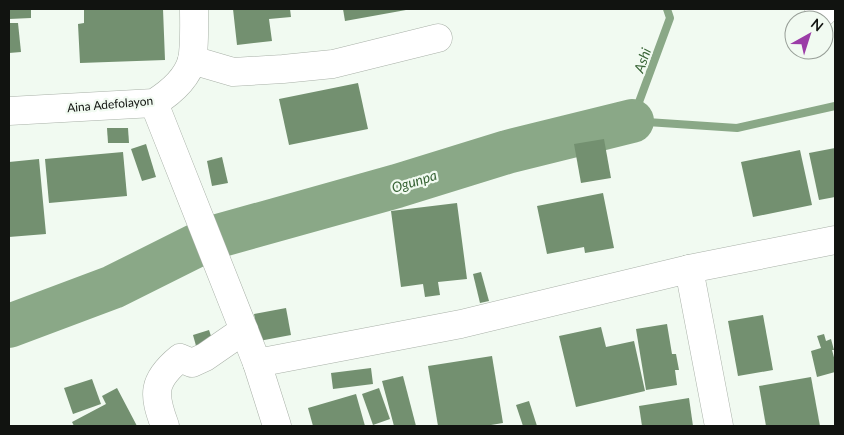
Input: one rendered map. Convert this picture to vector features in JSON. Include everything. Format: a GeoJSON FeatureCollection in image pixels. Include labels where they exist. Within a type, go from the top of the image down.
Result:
{"type":"FeatureCollection","features":[{"type":"Feature","properties":{"kind":"street"},"geometry":{"type":"LineString","coordinates":[[194,9],[192,60],[233,72],[333,64],[438,38]]}},
{"type":"Feature","properties":{"kind":"street","name":"Aina Adefolayon"},"geometry":{"type":"LineString","coordinates":[[9,111],[154,103],[170,93],[192,60]]}},
{"type":"Feature","properties":{"kind":"street"},"geometry":{"type":"LineString","coordinates":[[154,103],[257,363],[277,426]]}},
{"type":"Feature","properties":{"kind":"street"},"geometry":{"type":"LineString","coordinates":[[257,363],[461,324],[689,269],[835,240]]}},
{"type":"Feature","properties":{"kind":"street"},"geometry":{"type":"LineString","coordinates":[[689,269],[719,426]]}},
{"type":"Feature","properties":{"kind":"street"},"geometry":{"type":"LineString","coordinates":[[165,426],[157,402],[156,392],[162,376],[180,358],[192,363],[205,357],[244,330]]}},
{"type":"Feature","properties":{"kind":"building"},"geometry":{"type":"Polygon","coordinates":[[[9,9],[31,9],[31,18],[9,19],[9,9]]]}},
{"type":"Feature","properties":{"kind":"building"},"geometry":{"type":"Polygon","coordinates":[[[84,9],[163,9],[165,60],[80,63],[78,24],[84,23],[84,9]]]}},
{"type":"Feature","properties":{"kind":"building"},"geometry":{"type":"Polygon","coordinates":[[[233,9],[290,9],[291,17],[269,19],[272,41],[237,45],[233,9]]]}},
{"type":"Feature","properties":{"kind":"building"},"geometry":{"type":"Polygon","coordinates":[[[343,9],[406,9],[406,10],[345,21],[343,9]]]}},
{"type":"Feature","properties":{"kind":"building"},"geometry":{"type":"Polygon","coordinates":[[[9,23],[18,23],[21,52],[9,53],[9,23]]]}},
{"type":"Feature","properties":{"kind":"building"},"geometry":{"type":"Polygon","coordinates":[[[358,83],[368,129],[289,145],[279,99],[358,83]]]}},
{"type":"Feature","properties":{"kind":"building"},"geometry":{"type":"Polygon","coordinates":[[[107,128],[128,128],[129,143],[108,143],[107,128]]]}},
{"type":"Feature","properties":{"kind":"building"},"geometry":{"type":"Polygon","coordinates":[[[604,139],[611,178],[581,183],[574,144],[604,139]]]}},
{"type":"Feature","properties":{"kind":"building"},"geometry":{"type":"Polygon","coordinates":[[[146,144],[156,177],[142,181],[131,149],[146,144]]]}},
{"type":"Feature","properties":{"kind":"building"},"geometry":{"type":"Polygon","coordinates":[[[835,148],[835,197],[819,200],[809,153],[835,148]]]}},
{"type":"Feature","properties":{"kind":"building"},"geometry":{"type":"Polygon","coordinates":[[[800,150],[812,205],[753,217],[741,162],[800,150]]]}},
{"type":"Feature","properties":{"kind":"building"},"geometry":{"type":"Polygon","coordinates":[[[123,152],[127,196],[49,203],[45,159],[123,152]]]}},
{"type":"Feature","properties":{"kind":"building"},"geometry":{"type":"Polygon","coordinates":[[[222,157],[228,183],[212,186],[207,161],[222,157]]]}},
{"type":"Feature","properties":{"kind":"building"},"geometry":{"type":"Polygon","coordinates":[[[39,159],[46,234],[9,237],[9,162],[39,159]]]}},
{"type":"Feature","properties":{"kind":"building"},"geometry":{"type":"Polygon","coordinates":[[[603,193],[614,248],[585,253],[584,247],[547,254],[537,206],[603,193]]]}},
{"type":"Feature","properties":{"kind":"building"},"geometry":{"type":"Polygon","coordinates":[[[457,203],[467,279],[438,282],[440,295],[425,297],[423,284],[401,287],[391,211],[457,203]]]}},
{"type":"Feature","properties":{"kind":"building"},"geometry":{"type":"Polygon","coordinates":[[[481,272],[489,301],[480,303],[473,274],[481,272]]]}},
{"type":"Feature","properties":{"kind":"building"},"geometry":{"type":"Polygon","coordinates":[[[286,308],[291,335],[259,341],[254,314],[286,308]]]}},
{"type":"Feature","properties":{"kind":"building"},"geometry":{"type":"Polygon","coordinates":[[[763,315],[773,370],[738,376],[728,321],[763,315]]]}},
{"type":"Feature","properties":{"kind":"building"},"geometry":{"type":"Polygon","coordinates":[[[667,324],[672,354],[676,354],[679,370],[675,370],[677,385],[646,390],[636,329],[667,324]]]}},
{"type":"Feature","properties":{"kind":"building"},"geometry":{"type":"Polygon","coordinates":[[[601,327],[606,347],[634,341],[645,391],[576,407],[559,336],[601,327]]]}},
{"type":"Feature","properties":{"kind":"building"},"geometry":{"type":"Polygon","coordinates":[[[209,330],[215,348],[198,353],[193,335],[209,330]]]}},
{"type":"Feature","properties":{"kind":"building"},"geometry":{"type":"Polygon","coordinates":[[[824,334],[826,341],[831,339],[834,350],[832,350],[835,372],[817,377],[811,351],[821,348],[817,336],[824,334]]]}},
{"type":"Feature","properties":{"kind":"building"},"geometry":{"type":"Polygon","coordinates":[[[492,356],[503,423],[485,426],[438,426],[428,366],[492,356]]]}},
{"type":"Feature","properties":{"kind":"building"},"geometry":{"type":"Polygon","coordinates":[[[371,368],[373,384],[333,389],[331,373],[371,368]]]}},
{"type":"Feature","properties":{"kind":"building"},"geometry":{"type":"Polygon","coordinates":[[[403,376],[416,426],[394,426],[382,381],[403,376]]]}},
{"type":"Feature","properties":{"kind":"building"},"geometry":{"type":"Polygon","coordinates":[[[811,377],[820,426],[766,426],[759,386],[811,377]]]}},
{"type":"Feature","properties":{"kind":"building"},"geometry":{"type":"Polygon","coordinates":[[[92,379],[101,404],[73,414],[64,388],[92,379]]]}},
{"type":"Feature","properties":{"kind":"building"},"geometry":{"type":"Polygon","coordinates":[[[117,388],[137,426],[74,426],[72,422],[106,404],[102,396],[117,388]]]}},
{"type":"Feature","properties":{"kind":"building"},"geometry":{"type":"Polygon","coordinates":[[[379,388],[390,419],[373,425],[362,394],[379,388]]]}},
{"type":"Feature","properties":{"kind":"building"},"geometry":{"type":"Polygon","coordinates":[[[356,394],[365,426],[313,426],[308,408],[356,394]]]}},
{"type":"Feature","properties":{"kind":"building"},"geometry":{"type":"Polygon","coordinates":[[[689,398],[693,426],[642,426],[639,406],[689,398]]]}},
{"type":"Feature","properties":{"kind":"building"},"geometry":{"type":"Polygon","coordinates":[[[529,401],[537,426],[523,426],[516,405],[529,401]]]}},
{"type":"Feature","properties":{"kind":"waterway","name":"Ogunpa"},"geometry":{"type":"LineString","coordinates":[[667,9],[670,18],[632,121],[737,128],[835,106]]}},
{"type":"Feature","properties":{"kind":"waterway","name":"Ogunpa"},"geometry":{"type":"LineString","coordinates":[[9,326],[113,287],[211,238],[397,186],[507,152],[632,121]]}},
{"type":"Feature","properties":{"kind":"water label","name":"Ashi"},"geometry":{"type":"Point","coordinates":[642,60]}}]}
